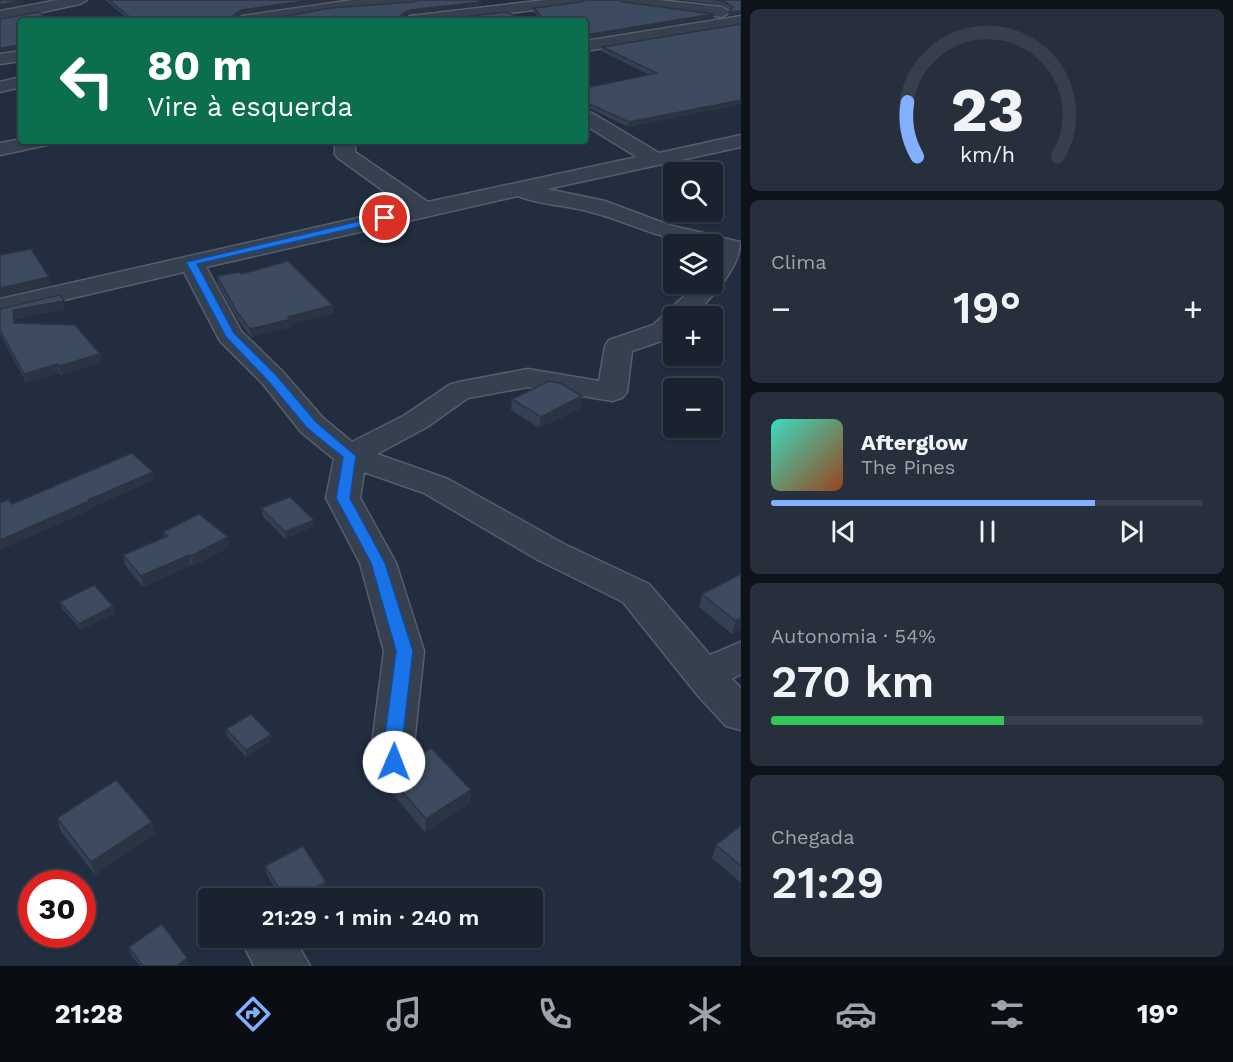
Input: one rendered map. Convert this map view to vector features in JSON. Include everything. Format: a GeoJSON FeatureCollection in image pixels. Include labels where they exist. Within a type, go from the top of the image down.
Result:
{"type":"FeatureCollection","features":[{"type":"Feature","properties":{"kind":"street"},"geometry":{"type":"LineString","coordinates":[[0,16],[80,0]]}},
{"type":"Feature","properties":{"kind":"street"},"geometry":{"type":"LineString","coordinates":[[273,0],[288,13]]}},
{"type":"Feature","properties":{"kind":"street"},"geometry":{"type":"LineString","coordinates":[[259,18],[331,6],[413,0]]}},
{"type":"Feature","properties":{"kind":"street"},"geometry":{"type":"LineString","coordinates":[[434,18],[581,0]]}},
{"type":"Feature","properties":{"kind":"street"},"geometry":{"type":"LineString","coordinates":[[623,0],[741,15]]}},
{"type":"Feature","properties":{"kind":"street"},"geometry":{"type":"LineString","coordinates":[[588,46],[741,21]]}},
{"type":"Feature","properties":{"kind":"street"},"geometry":{"type":"LineString","coordinates":[[0,59],[18,56]]}},
{"type":"Feature","properties":{"kind":"street"},"geometry":{"type":"LineString","coordinates":[[0,87],[18,83]]}},
{"type":"Feature","properties":{"kind":"street"},"geometry":{"type":"LineString","coordinates":[[588,119],[655,159]]}},
{"type":"Feature","properties":{"kind":"street"},"geometry":{"type":"LineString","coordinates":[[0,307],[424,209],[741,141]]}},
{"type":"Feature","properties":{"kind":"street"},"geometry":{"type":"LineString","coordinates":[[0,149],[25,144]]}},
{"type":"Feature","properties":{"kind":"street"},"geometry":{"type":"LineString","coordinates":[[345,144],[345,154],[424,209]]}},
{"type":"Feature","properties":{"kind":"street"},"geometry":{"type":"LineString","coordinates":[[513,190],[597,206],[678,234]]}},
{"type":"Feature","properties":{"kind":"street"},"geometry":{"type":"LineString","coordinates":[[723,245],[732,247],[723,263]]}},
{"type":"Feature","properties":{"kind":"street"},"geometry":{"type":"LineString","coordinates":[[191,262],[230,335],[273,378],[312,425],[350,456],[436,486],[552,552],[636,592],[704,675],[741,714]]}},
{"type":"Feature","properties":{"kind":"street"},"geometry":{"type":"LineString","coordinates":[[688,306],[700,294]]}},
{"type":"Feature","properties":{"kind":"street"},"geometry":{"type":"LineString","coordinates":[[350,456],[416,421],[459,391],[528,378],[612,392],[619,345],[663,331]]}},
{"type":"Feature","properties":{"kind":"street"},"geometry":{"type":"LineString","coordinates":[[350,456],[343,498],[378,563],[405,651],[393,744],[394,762]]}},
{"type":"Feature","properties":{"kind":"street"},"geometry":{"type":"LineString","coordinates":[[704,675],[741,657]]}},
{"type":"Feature","properties":{"kind":"street"},"geometry":{"type":"LineString","coordinates":[[272,948],[284,966]]}},
{"type":"Feature","properties":{"kind":"building"},"geometry":{"type":"Polygon","coordinates":[[[0,0],[23,0],[0,5],[0,0]]]}},
{"type":"Feature","properties":{"kind":"building"},"geometry":{"type":"Polygon","coordinates":[[[109,0],[311,0],[241,10],[231,17],[232,18],[131,18],[109,0]]]}},
{"type":"Feature","properties":{"kind":"building"},"geometry":{"type":"Polygon","coordinates":[[[418,0],[477,0],[481,2],[410,10],[401,15],[402,18],[275,18],[331,8],[418,0]]]}},
{"type":"Feature","properties":{"kind":"building"},"geometry":{"type":"Polygon","coordinates":[[[619,0],[714,14],[588,35],[588,18],[542,18],[534,8],[619,0]]]}},
{"type":"Feature","properties":{"kind":"building"},"geometry":{"type":"Polygon","coordinates":[[[714,0],[741,0],[741,11],[729,12],[733,7],[723,1],[714,0]]]}},
{"type":"Feature","properties":{"kind":"building"},"geometry":{"type":"Polygon","coordinates":[[[39,12],[46,18],[18,18],[18,45],[0,48],[0,19],[39,12]]]}},
{"type":"Feature","properties":{"kind":"building"},"geometry":{"type":"Polygon","coordinates":[[[506,12],[520,18],[455,18],[506,12]]]}},
{"type":"Feature","properties":{"kind":"building"},"geometry":{"type":"Polygon","coordinates":[[[741,24],[741,100],[629,122],[588,103],[588,87],[657,73],[602,47],[741,24]]]}},
{"type":"Feature","properties":{"kind":"building"},"geometry":{"type":"Polygon","coordinates":[[[31,249],[49,277],[0,288],[0,255],[31,249]]]}},
{"type":"Feature","properties":{"kind":"building"},"geometry":{"type":"Polygon","coordinates":[[[288,261],[333,305],[250,329],[237,312],[217,276],[240,272],[241,274],[288,261]]]}},
{"type":"Feature","properties":{"kind":"building"},"geometry":{"type":"Polygon","coordinates":[[[60,295],[64,301],[13,310],[14,323],[75,325],[100,354],[24,374],[0,330],[0,309],[60,295]]]}},
{"type":"Feature","properties":{"kind":"building"},"geometry":{"type":"Polygon","coordinates":[[[549,381],[560,383],[582,396],[541,417],[512,399],[549,381]]]}},
{"type":"Feature","properties":{"kind":"building"},"geometry":{"type":"Polygon","coordinates":[[[132,453],[153,472],[0,540],[0,503],[8,500],[12,504],[132,453]]]}},
{"type":"Feature","properties":{"kind":"building"},"geometry":{"type":"Polygon","coordinates":[[[290,497],[314,520],[285,532],[261,508],[290,497]]]}},
{"type":"Feature","properties":{"kind":"building"},"geometry":{"type":"Polygon","coordinates":[[[199,514],[228,537],[191,556],[141,576],[123,555],[168,536],[163,532],[199,514]]]}},
{"type":"Feature","properties":{"kind":"building"},"geometry":{"type":"Polygon","coordinates":[[[741,574],[741,618],[736,621],[702,594],[741,574]]]}},
{"type":"Feature","properties":{"kind":"building"},"geometry":{"type":"Polygon","coordinates":[[[94,585],[113,606],[79,624],[60,602],[94,585]]]}},
{"type":"Feature","properties":{"kind":"building"},"geometry":{"type":"Polygon","coordinates":[[[251,714],[271,735],[246,750],[226,729],[251,714]]]}},
{"type":"Feature","properties":{"kind":"building"},"geometry":{"type":"Polygon","coordinates":[[[431,748],[471,790],[426,819],[387,774],[410,764],[431,748]]]}},
{"type":"Feature","properties":{"kind":"building"},"geometry":{"type":"Polygon","coordinates":[[[116,780],[152,822],[91,862],[57,818],[116,780]]]}},
{"type":"Feature","properties":{"kind":"building"},"geometry":{"type":"Polygon","coordinates":[[[741,825],[741,866],[716,845],[741,825]]]}},
{"type":"Feature","properties":{"kind":"building"},"geometry":{"type":"Polygon","coordinates":[[[303,846],[326,882],[315,888],[279,888],[265,866],[303,846]]]}},
{"type":"Feature","properties":{"kind":"building"},"geometry":{"type":"Polygon","coordinates":[[[162,924],[187,958],[177,966],[143,966],[129,947],[162,924]]]}},
{"type":"Feature","properties":{"kind":"route"},"geometry":{"type":"LineString","coordinates":[[385,218],[191,262],[230,335],[273,378],[312,425],[350,456],[343,498],[378,563],[405,651],[393,744],[394,762]]}}]}
